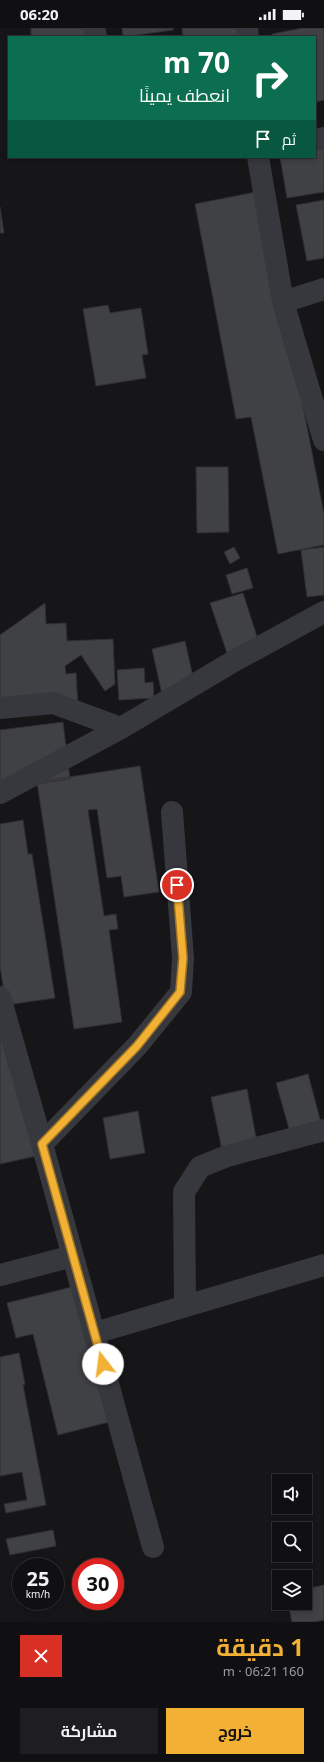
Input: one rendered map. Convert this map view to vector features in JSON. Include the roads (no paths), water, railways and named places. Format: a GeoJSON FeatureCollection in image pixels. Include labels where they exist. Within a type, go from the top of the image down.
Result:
{"type":"FeatureCollection","features":[{"type":"Feature","properties":{"kind":"street"},"geometry":{"type":"LineString","coordinates":[[258,158],[283,302],[324,440]]}},
{"type":"Feature","properties":{"kind":"street"},"geometry":{"type":"LineString","coordinates":[[283,302],[324,289]]}},
{"type":"Feature","properties":{"kind":"street"},"geometry":{"type":"LineString","coordinates":[[0,792],[121,728],[234,661],[324,612]]}},
{"type":"Feature","properties":{"kind":"street"},"geometry":{"type":"LineString","coordinates":[[0,708],[53,703],[121,728]]}},
{"type":"Feature","properties":{"kind":"street"},"geometry":{"type":"LineString","coordinates":[[42,1144],[137,1046],[180,992],[183,958],[172,812]]}},
{"type":"Feature","properties":{"kind":"street"},"geometry":{"type":"LineString","coordinates":[[0,997],[95,1333],[153,1547]]}},
{"type":"Feature","properties":{"kind":"street"},"geometry":{"type":"LineString","coordinates":[[185,1306],[184,1192],[200,1167],[227,1156],[324,1130]]}},
{"type":"Feature","properties":{"kind":"street"},"geometry":{"type":"LineString","coordinates":[[0,1275],[73,1256]]}},
{"type":"Feature","properties":{"kind":"street"},"geometry":{"type":"LineString","coordinates":[[95,1333],[324,1264]]}}]}
